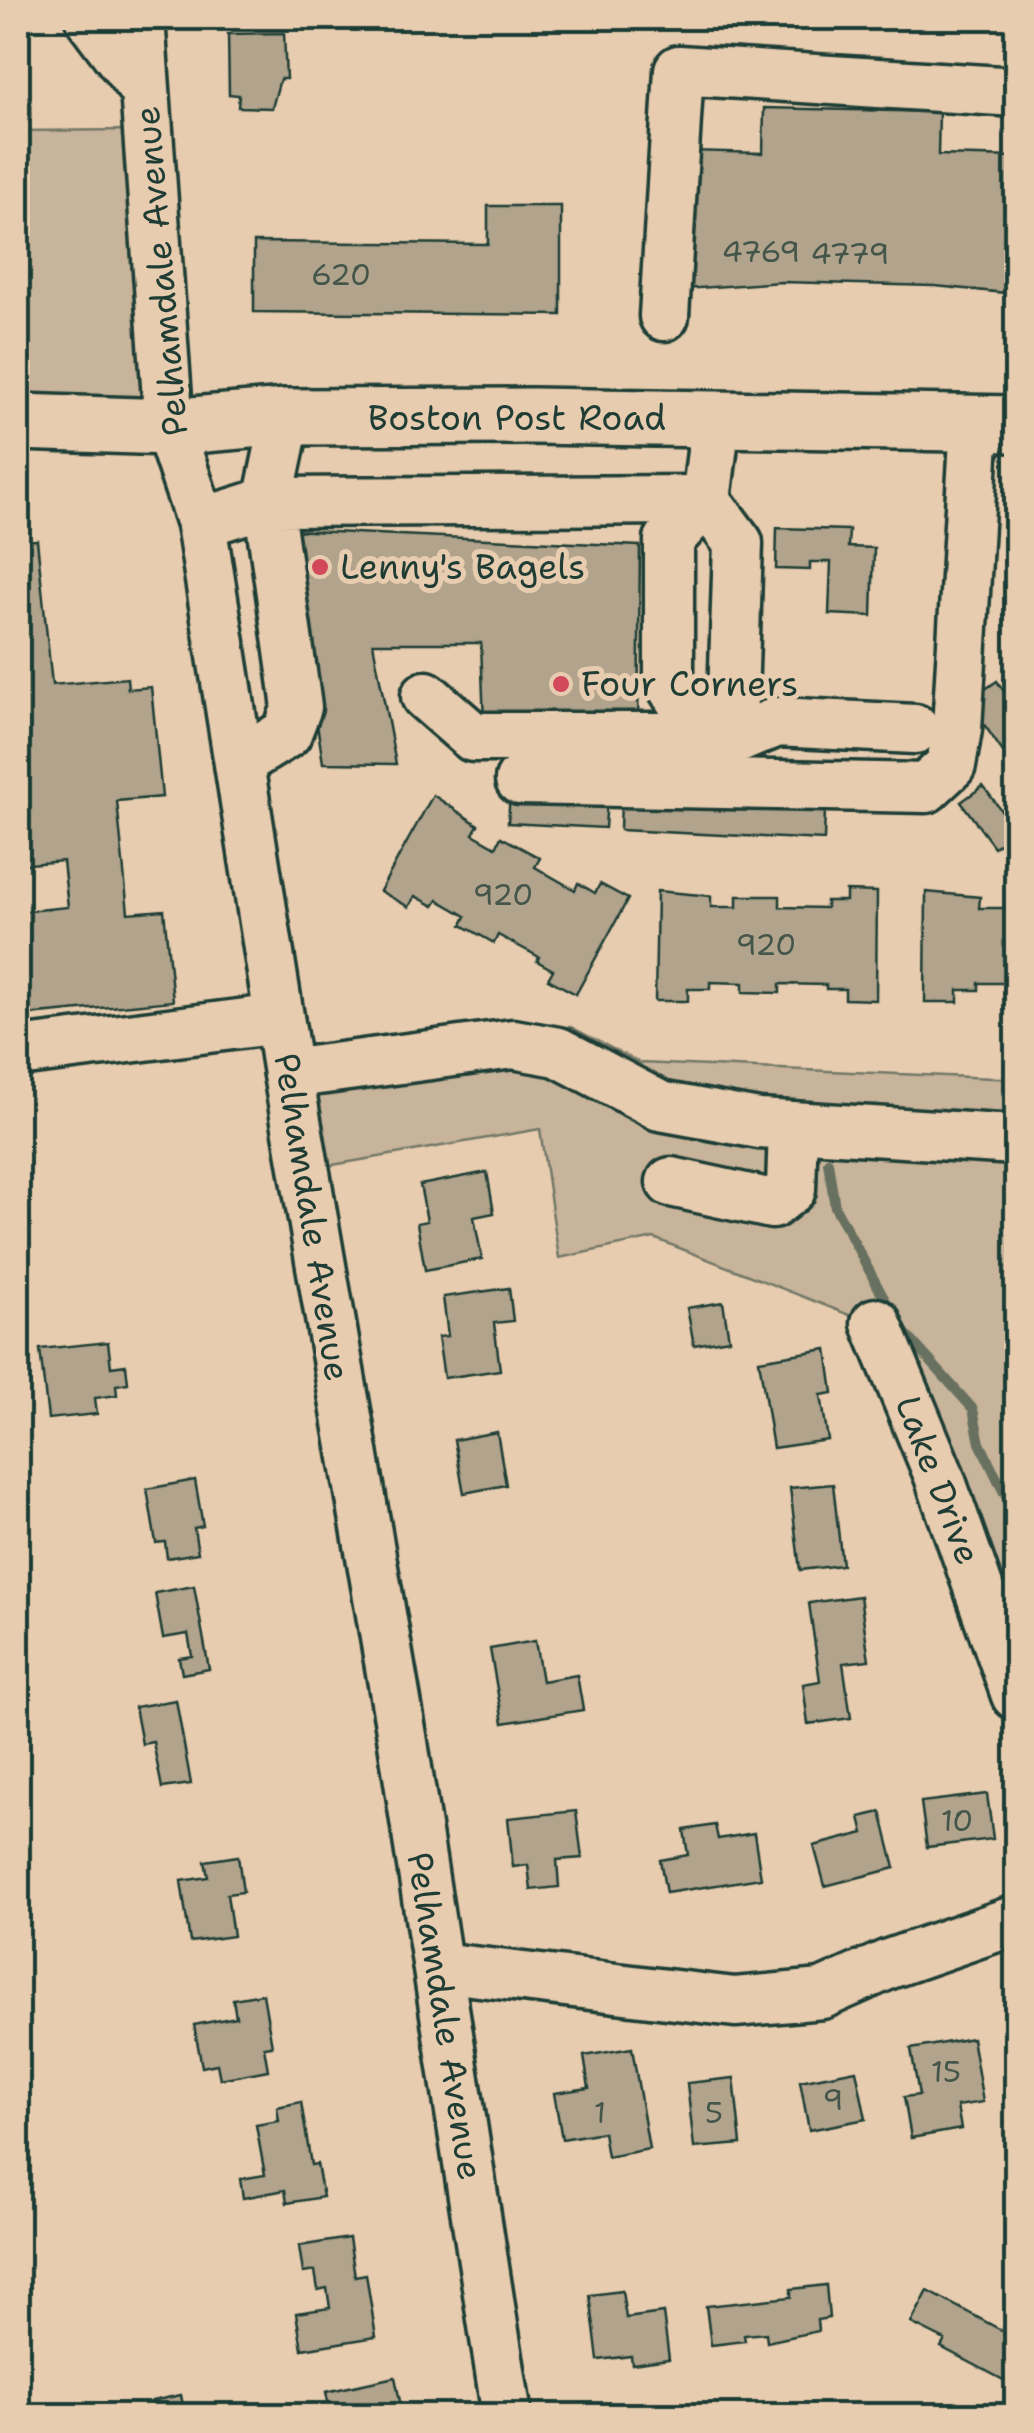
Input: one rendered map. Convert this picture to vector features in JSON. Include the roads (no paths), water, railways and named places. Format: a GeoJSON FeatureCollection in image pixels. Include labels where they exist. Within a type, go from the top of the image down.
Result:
{"type":"FeatureCollection","features":[{"type":"Feature","properties":{"kind":"main road","name":"Boston Post Road"},"geometry":{"type":"LineString","coordinates":[[18,422],[169,427],[286,418],[996,424]]}},
{"type":"Feature","properties":{"kind":"street"},"geometry":{"type":"LineString","coordinates":[[90,18],[144,90]]}},
{"type":"Feature","properties":{"kind":"street","name":"Pelhamdale Avenue"},"geometry":{"type":"LineString","coordinates":[[140,18],[169,427],[200,523],[438,1968],[507,2416]]}},
{"type":"Feature","properties":{"kind":"street"},"geometry":{"type":"LineString","coordinates":[[664,316],[679,70],[1016,92]]}},
{"type":"Feature","properties":{"kind":"street"},"geometry":{"type":"LineString","coordinates":[[240,762],[272,746],[287,732],[296,707],[268,502],[286,418]]}},
{"type":"Feature","properties":{"kind":"street"},"geometry":{"type":"LineString","coordinates":[[704,737],[669,682],[669,540],[706,500],[716,420]]}},
{"type":"Feature","properties":{"kind":"street"},"geometry":{"type":"LineString","coordinates":[[520,780],[926,788],[951,766],[996,424]]}},
{"type":"Feature","properties":{"kind":"street"},"geometry":{"type":"LineString","coordinates":[[200,523],[268,502],[706,500]]}},
{"type":"Feature","properties":{"kind":"street"},"geometry":{"type":"LineString","coordinates":[[704,737],[733,700],[738,542],[706,500]]}},
{"type":"Feature","properties":{"kind":"street"},"geometry":{"type":"LineString","coordinates":[[426,696],[473,737],[741,738],[776,722],[915,729]]}},
{"type":"Feature","properties":{"kind":"street"},"geometry":{"type":"LineString","coordinates":[[18,1052],[280,1019]]}},
{"type":"Feature","properties":{"kind":"street"},"geometry":{"type":"LineString","coordinates":[[288,1074],[514,1044],[558,1052],[660,1106],[793,1127],[1016,1140]]}},
{"type":"Feature","properties":{"kind":"street"},"geometry":{"type":"LineString","coordinates":[[671,1182],[772,1204],[792,1189],[793,1127]]}},
{"type":"Feature","properties":{"kind":"street","name":"Lake Drive"},"geometry":{"type":"LineString","coordinates":[[876,1324],[938,1473],[1016,1696]]}},
{"type":"Feature","properties":{"kind":"street"},"geometry":{"type":"LineString","coordinates":[[438,1968],[734,2002],[822,1994],[889,1964],[1016,1920]]}},
{"type":"Feature","properties":{"kind":"waterway"},"geometry":{"type":"LineString","coordinates":[[828,1162],[835,1207],[891,1311]]}},
{"type":"Feature","properties":{"kind":"waterway"},"geometry":{"type":"LineString","coordinates":[[899,1326],[973,1409],[980,1443],[1008,1501],[1016,1529]]}},
{"type":"Feature","properties":{"kind":"place","name":"Lenny's Bagels"},"geometry":{"type":"Point","coordinates":[320,567]}},
{"type":"Feature","properties":{"kind":"place","name":"Four Corners"},"geometry":{"type":"Point","coordinates":[561,684]}}]}
